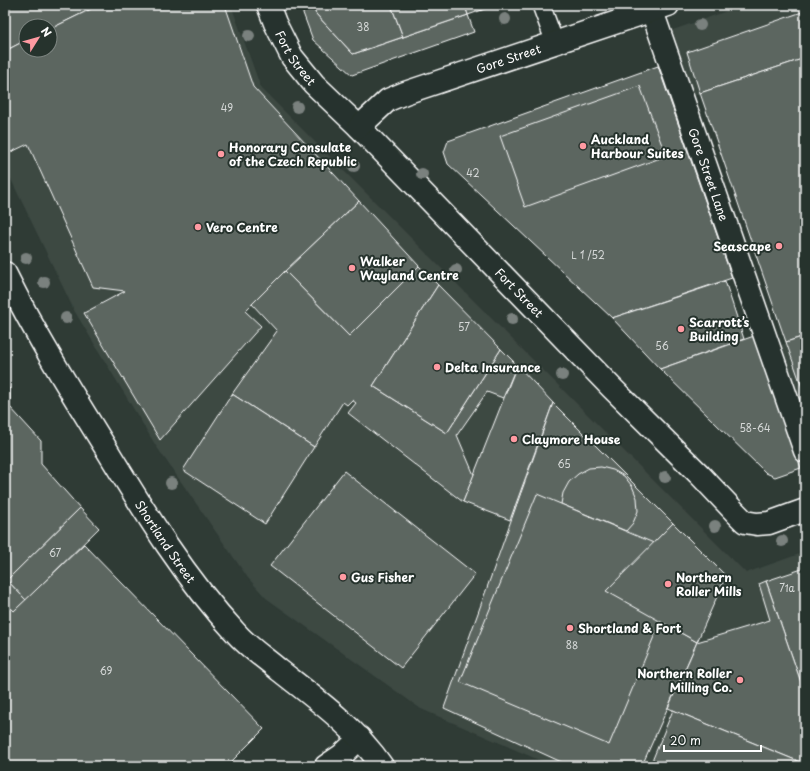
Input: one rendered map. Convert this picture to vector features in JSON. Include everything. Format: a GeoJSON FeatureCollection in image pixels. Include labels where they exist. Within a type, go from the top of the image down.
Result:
{"type":"FeatureCollection","features":[{"type":"Feature","properties":{"kind":"street","name":"Fort Street"},"geometry":{"type":"LineString","coordinates":[[268,5],[292,57],[314,84],[358,127],[612,388],[745,522],[757,524],[769,523],[805,510]]}},
{"type":"Feature","properties":{"kind":"street","name":"Gore Street"},"geometry":{"type":"LineString","coordinates":[[358,127],[388,100],[405,93],[660,8]]}},
{"type":"Feature","properties":{"kind":"street","name":"Gore Street Lane"},"geometry":{"type":"LineString","coordinates":[[660,8],[805,451]]}},
{"type":"Feature","properties":{"kind":"street","name":"Shortland Street"},"geometry":{"type":"LineString","coordinates":[[5,273],[25,312],[83,411],[151,522],[192,581],[214,609],[238,635],[322,703],[360,738],[382,766]]}},
{"type":"Feature","properties":{"kind":"street"},"geometry":{"type":"LineString","coordinates":[[326,766],[342,755],[360,738]]}},
{"type":"Feature","properties":{"kind":"lane"},"geometry":{"type":"LineString","coordinates":[[542,5],[555,43]]}},
{"type":"Feature","properties":{"kind":"shaded area"},"geometry":{"type":"Polygon","coordinates":[[[5,5],[231,5],[261,88],[746,573],[805,552],[805,766],[553,766],[421,709],[266,598],[248,578],[156,446],[75,312],[5,167],[5,5]]]}},
{"type":"Feature","properties":{"kind":"shaded area"},"geometry":{"type":"Polygon","coordinates":[[[744,5],[805,5],[805,57],[692,96],[670,31],[744,5]]]}},
{"type":"Feature","properties":{"kind":"shaded area"},"geometry":{"type":"Polygon","coordinates":[[[805,337],[805,414],[781,345],[805,337]]]}},
{"type":"Feature","properties":{"kind":"building"},"geometry":{"type":"Polygon","coordinates":[[[5,5],[89,5],[91,9],[58,25],[58,18],[18,18],[18,44],[5,51],[5,5]]]}},
{"type":"Feature","properties":{"kind":"building","name":"Vero Centre"},"geometry":{"type":"Polygon","coordinates":[[[89,5],[225,5],[253,87],[359,201],[245,311],[261,326],[160,440],[84,313],[125,291],[93,287],[28,144],[7,154],[5,149],[5,51],[18,44],[18,58],[58,58],[58,25],[91,9],[89,5]]]}},
{"type":"Feature","properties":{"kind":"building"},"geometry":{"type":"Polygon","coordinates":[[[300,5],[312,5],[316,14],[353,54],[468,15],[474,32],[352,75],[313,40],[300,5]]]}},
{"type":"Feature","properties":{"kind":"building"},"geometry":{"type":"Polygon","coordinates":[[[312,5],[391,5],[403,37],[353,54],[316,14],[312,5]]]}},
{"type":"Feature","properties":{"kind":"building"},"geometry":{"type":"Polygon","coordinates":[[[391,5],[465,5],[468,15],[403,37],[391,5]]]}},
{"type":"Feature","properties":{"kind":"building"},"geometry":{"type":"Polygon","coordinates":[[[465,5],[496,5],[468,15],[465,5]]]}},
{"type":"Feature","properties":{"kind":"building"},"geometry":{"type":"Polygon","coordinates":[[[805,11],[805,58],[700,93],[687,52],[805,11]]]}},
{"type":"Feature","properties":{"kind":"building","name":"Seascape"},"geometry":{"type":"Polygon","coordinates":[[[805,58],[805,336],[786,342],[700,93],[805,58]]]}},
{"type":"Feature","properties":{"kind":"building"},"geometry":{"type":"Polygon","coordinates":[[[658,66],[732,278],[612,318],[448,164],[444,152],[448,141],[658,66]]]}},
{"type":"Feature","properties":{"kind":"building","name":"Auckland Harbour Suites"},"geometry":{"type":"Polygon","coordinates":[[[640,86],[666,156],[525,207],[500,136],[640,86]]]}},
{"type":"Feature","properties":{"kind":"building","name":"Walker Wayland Centre"},"geometry":{"type":"Polygon","coordinates":[[[359,201],[419,266],[349,336],[285,271],[359,201]]]}},
{"type":"Feature","properties":{"kind":"building"},"geometry":{"type":"Polygon","coordinates":[[[419,266],[438,285],[373,386],[447,433],[501,349],[517,365],[503,398],[487,392],[457,435],[474,475],[463,502],[348,413],[356,403],[352,400],[347,405],[343,402],[314,447],[232,394],[277,331],[252,304],[285,271],[349,336],[419,266]]]}},
{"type":"Feature","properties":{"kind":"building","name":"Scarrott’s Building"},"geometry":{"type":"Polygon","coordinates":[[[725,281],[744,339],[660,369],[612,318],[725,281]]]}},
{"type":"Feature","properties":{"kind":"building","name":"Delta Insurance"},"geometry":{"type":"Polygon","coordinates":[[[438,285],[501,349],[447,433],[373,386],[438,285]]]}},
{"type":"Feature","properties":{"kind":"building"},"geometry":{"type":"Polygon","coordinates":[[[754,336],[801,468],[775,477],[766,473],[660,369],[754,336]]]}},
{"type":"Feature","properties":{"kind":"building"},"geometry":{"type":"Polygon","coordinates":[[[805,336],[805,396],[786,342],[805,336]]]}},
{"type":"Feature","properties":{"kind":"building","name":"Claymore House"},"geometry":{"type":"Polygon","coordinates":[[[517,365],[553,403],[510,520],[463,502],[517,365]]]}},
{"type":"Feature","properties":{"kind":"building"},"geometry":{"type":"Polygon","coordinates":[[[5,384],[10,389],[10,407],[41,441],[41,464],[80,508],[7,580],[26,600],[14,611],[5,602],[5,384]]]}},
{"type":"Feature","properties":{"kind":"building"},"geometry":{"type":"Polygon","coordinates":[[[232,394],[314,447],[265,524],[183,470],[232,394]]]}},
{"type":"Feature","properties":{"kind":"building"},"geometry":{"type":"Polygon","coordinates":[[[553,403],[673,523],[606,591],[697,642],[641,766],[570,766],[444,708],[553,403]]]}},
{"type":"Feature","properties":{"kind":"building"},"geometry":{"type":"Polygon","coordinates":[[[601,467],[613,470],[624,476],[632,486],[637,498],[638,511],[633,523],[626,531],[561,504],[563,493],[569,482],[578,474],[589,468],[601,467]]]}},
{"type":"Feature","properties":{"kind":"building"},"geometry":{"type":"Polygon","coordinates":[[[344,471],[475,574],[401,668],[270,566],[344,471]]]}},
{"type":"Feature","properties":{"kind":"building","name":"Shortland & Fort"},"geometry":{"type":"Polygon","coordinates":[[[537,494],[687,557],[609,745],[460,682],[537,494]]]}},
{"type":"Feature","properties":{"kind":"building"},"geometry":{"type":"Polygon","coordinates":[[[80,508],[99,528],[26,600],[7,580],[80,508]]]}},
{"type":"Feature","properties":{"kind":"building","name":"Northern Roller Mills"},"geometry":{"type":"Polygon","coordinates":[[[673,523],[726,576],[697,642],[606,591],[673,523]]]}},
{"type":"Feature","properties":{"kind":"building"},"geometry":{"type":"Polygon","coordinates":[[[84,544],[264,729],[227,766],[10,766],[5,761],[5,602],[14,611],[84,544]]]}},
{"type":"Feature","properties":{"kind":"building"},"geometry":{"type":"Polygon","coordinates":[[[805,568],[805,694],[766,581],[805,568]]]}},
{"type":"Feature","properties":{"kind":"building","name":"Northern Roller Milling Co."},"geometry":{"type":"Polygon","coordinates":[[[766,581],[805,694],[805,764],[668,708],[697,642],[770,620],[759,584],[766,581]]]}},
{"type":"Feature","properties":{"kind":"building"},"geometry":{"type":"Polygon","coordinates":[[[673,710],[805,764],[805,766],[650,766],[673,710]]]}},
{"type":"Feature","properties":{"kind":"place","name":"Auckland Harbour Suites"},"geometry":{"type":"Point","coordinates":[583,146]}},
{"type":"Feature","properties":{"kind":"place","name":"Honorary Consulate of the Czech Republic"},"geometry":{"type":"Point","coordinates":[221,154]}},
{"type":"Feature","properties":{"kind":"place","name":"Vero Centre"},"geometry":{"type":"Point","coordinates":[198,227]}},
{"type":"Feature","properties":{"kind":"place","name":"Seascape"},"geometry":{"type":"Point","coordinates":[779,246]}},
{"type":"Feature","properties":{"kind":"place","name":"Walker Wayland Centre"},"geometry":{"type":"Point","coordinates":[352,268]}},
{"type":"Feature","properties":{"kind":"place","name":"Scarrott’s Building"},"geometry":{"type":"Point","coordinates":[681,329]}},
{"type":"Feature","properties":{"kind":"place","name":"Delta Insurance"},"geometry":{"type":"Point","coordinates":[437,367]}},
{"type":"Feature","properties":{"kind":"place","name":"Claymore House"},"geometry":{"type":"Point","coordinates":[514,439]}},
{"type":"Feature","properties":{"kind":"place","name":"Gus Fisher"},"geometry":{"type":"Point","coordinates":[343,577]}},
{"type":"Feature","properties":{"kind":"place","name":"Northern Roller Mills"},"geometry":{"type":"Point","coordinates":[668,584]}},
{"type":"Feature","properties":{"kind":"place","name":"Shortland & Fort"},"geometry":{"type":"Point","coordinates":[570,628]}},
{"type":"Feature","properties":{"kind":"place","name":"Northern Roller Milling Co."},"geometry":{"type":"Point","coordinates":[740,680]}}]}
